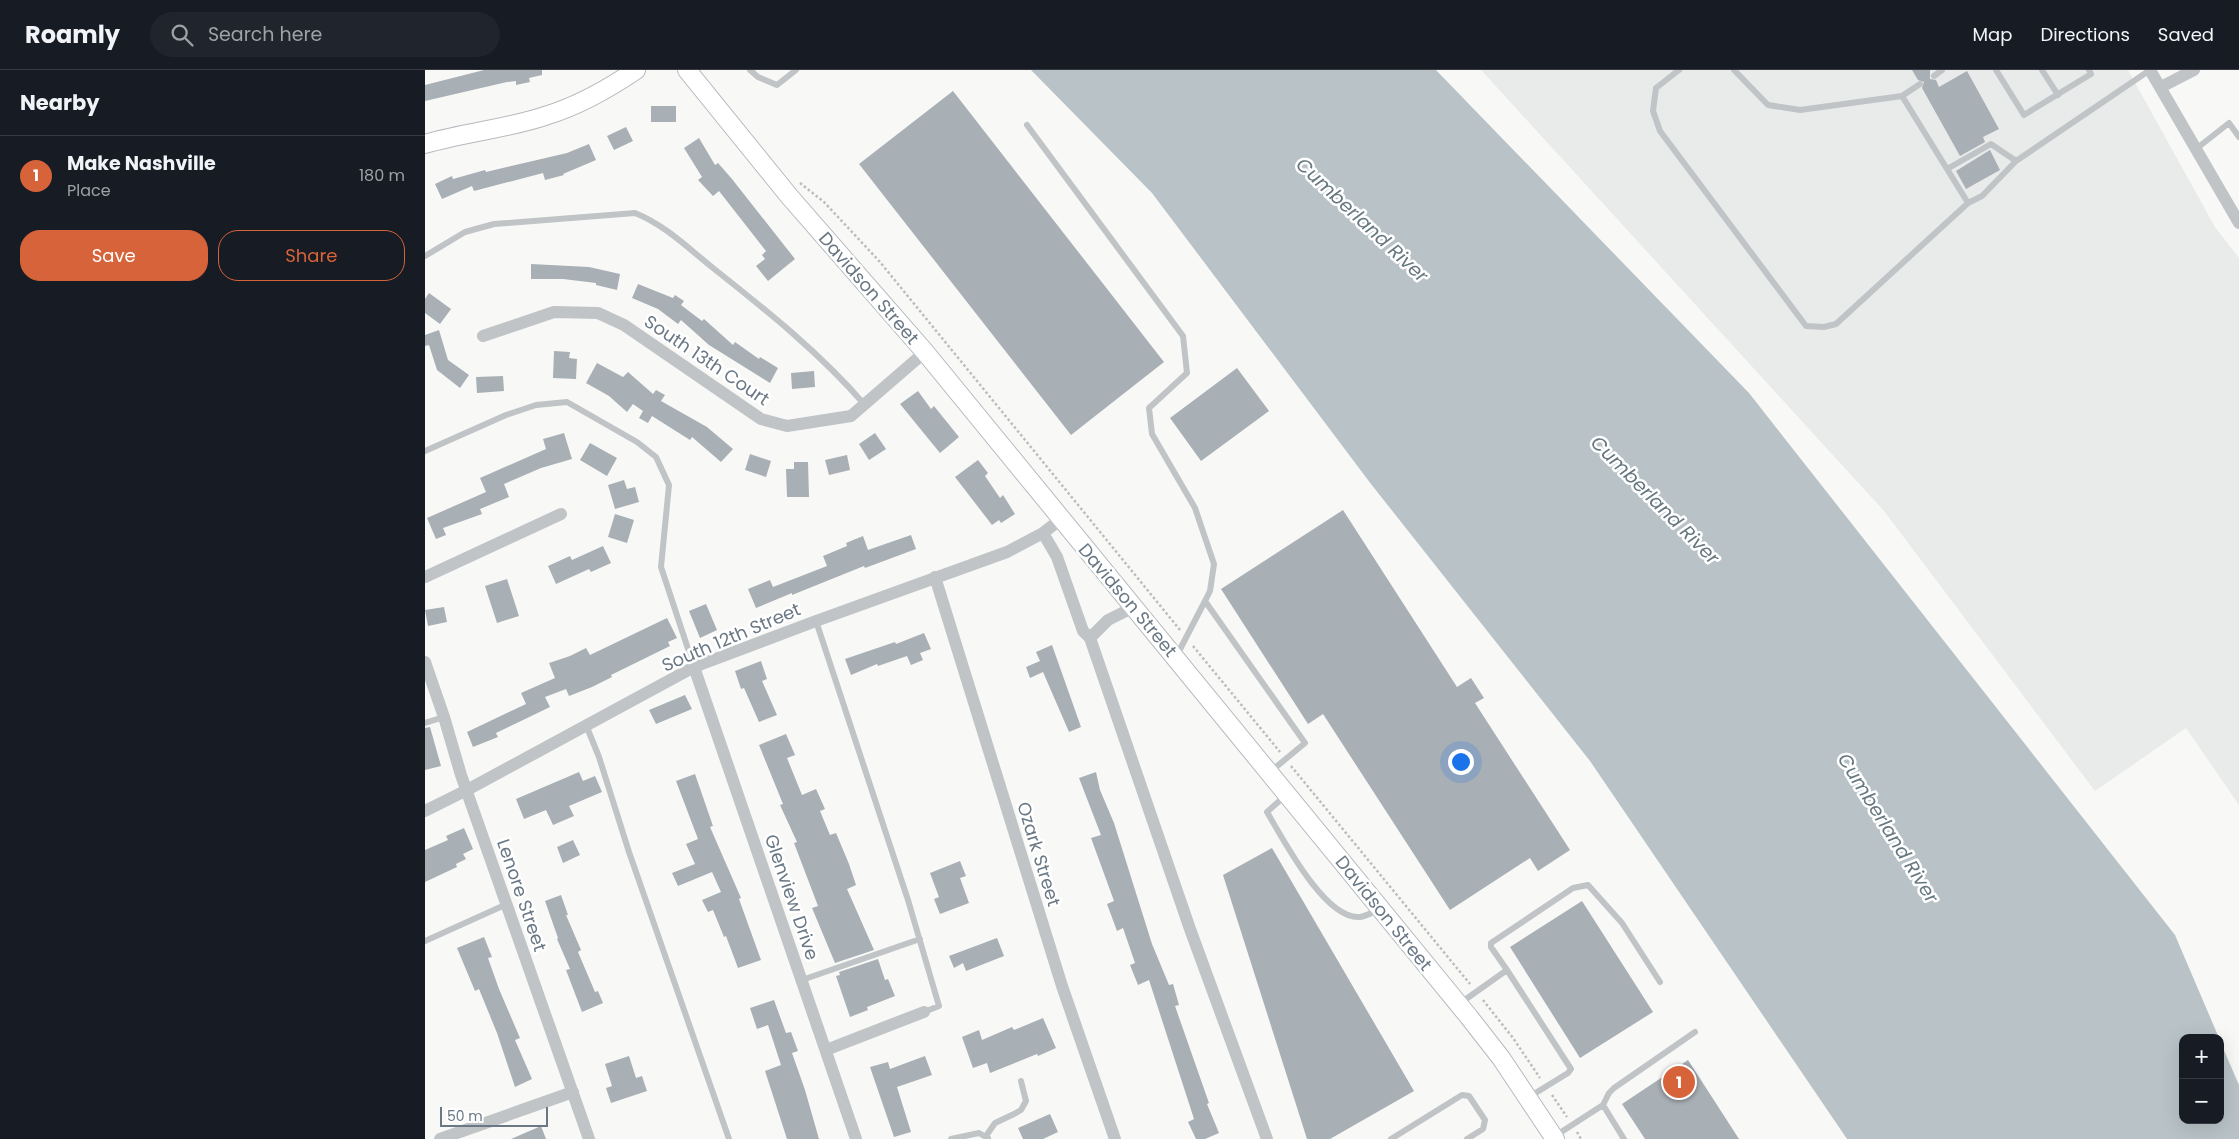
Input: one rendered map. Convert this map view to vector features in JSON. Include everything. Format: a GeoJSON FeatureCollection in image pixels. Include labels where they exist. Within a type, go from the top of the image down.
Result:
{"type":"FeatureCollection","features":[{"type":"Feature","properties":{"kind":"street"},"geometry":{"type":"LineString","coordinates":[[425,144],[546,116],[607,90],[636,70]]}},
{"type":"Feature","properties":{"kind":"street","name":"Davidson Street"},"geometry":{"type":"LineString","coordinates":[[687,70],[789,196],[925,352],[1458,1004],[1501,1058],[1553,1138]]}},
{"type":"Feature","properties":{"kind":"street"},"geometry":{"type":"LineString","coordinates":[[2150,70],[2239,223]]}},
{"type":"Feature","properties":{"kind":"street"},"geometry":{"type":"LineString","coordinates":[[2161,87],[2194,70]]}},
{"type":"Feature","properties":{"kind":"street","name":"South 13th Court"},"geometry":{"type":"LineString","coordinates":[[483,336],[554,312],[598,313],[624,325],[761,419],[787,426],[851,416],[925,352]]}},
{"type":"Feature","properties":{"kind":"street"},"geometry":{"type":"LineString","coordinates":[[425,577],[561,514]]}},
{"type":"Feature","properties":{"kind":"street","name":"South 12th Street"},"geometry":{"type":"LineString","coordinates":[[425,811],[694,668],[816,621],[1007,552],[1043,533],[1061,519]]}},
{"type":"Feature","properties":{"kind":"street","name":"Davidson Street"},"geometry":{"type":"LineString","coordinates":[[1043,533],[1057,557],[1083,631],[1090,638],[1190,929],[1267,1139]]}},
{"type":"Feature","properties":{"kind":"street","name":"Ozark Street"},"geometry":{"type":"LineString","coordinates":[[935,578],[1062,986],[1115,1139]]}},
{"type":"Feature","properties":{"kind":"street"},"geometry":{"type":"LineString","coordinates":[[1090,638],[1109,620],[1134,607]]}},
{"type":"Feature","properties":{"kind":"street","name":"Lenore Street"},"geometry":{"type":"LineString","coordinates":[[425,662],[467,790],[589,1139]]}},
{"type":"Feature","properties":{"kind":"street","name":"Glenview Drive"},"geometry":{"type":"LineString","coordinates":[[694,668],[856,1139]]}},
{"type":"Feature","properties":{"kind":"street"},"geometry":{"type":"LineString","coordinates":[[826,1050],[924,1012]]}},
{"type":"Feature","properties":{"kind":"street"},"geometry":{"type":"LineString","coordinates":[[440,1139],[459,1136],[573,1092]]}},
{"type":"Feature","properties":{"kind":"lane"},"geometry":{"type":"LineString","coordinates":[[750,70],[758,77],[777,85],[796,70]]}},
{"type":"Feature","properties":{"kind":"lane"},"geometry":{"type":"LineString","coordinates":[[1679,70],[1656,88],[1653,110],[1660,131],[1806,326],[1824,327],[1836,324],[1968,204],[1982,196],[2016,161],[2150,70]]}},
{"type":"Feature","properties":{"kind":"lane"},"geometry":{"type":"LineString","coordinates":[[1734,70],[1768,105],[1800,110],[1902,96],[1920,84]]}},
{"type":"Feature","properties":{"kind":"lane"},"geometry":{"type":"LineString","coordinates":[[1934,76],[1942,70]]}},
{"type":"Feature","properties":{"kind":"lane"},"geometry":{"type":"LineString","coordinates":[[1996,70],[2024,115],[2091,74],[2089,70]]}},
{"type":"Feature","properties":{"kind":"lane"},"geometry":{"type":"LineString","coordinates":[[2042,70],[2058,94]]}},
{"type":"Feature","properties":{"kind":"lane"},"geometry":{"type":"LineString","coordinates":[[1902,96],[1968,204]]}},
{"type":"Feature","properties":{"kind":"lane"},"geometry":{"type":"LineString","coordinates":[[2195,149],[2229,123],[2239,137]]}},
{"type":"Feature","properties":{"kind":"lane"},"geometry":{"type":"LineString","coordinates":[[1027,125],[1183,336],[1187,373],[1149,408],[1152,434],[1195,508],[1214,564],[1210,591],[1176,658]]}},
{"type":"Feature","properties":{"kind":"lane"},"geometry":{"type":"LineString","coordinates":[[1947,169],[1991,144],[2016,161]]}},
{"type":"Feature","properties":{"kind":"lane"},"geometry":{"type":"LineString","coordinates":[[425,256],[465,232],[494,224],[635,213],[654,220],[746,294],[805,344],[864,404]]}},
{"type":"Feature","properties":{"kind":"lane"},"geometry":{"type":"LineString","coordinates":[[425,451],[506,414],[536,405],[567,402],[637,442],[656,457],[669,485],[661,567],[694,668]]}},
{"type":"Feature","properties":{"kind":"lane"},"geometry":{"type":"LineString","coordinates":[[1205,601],[1305,743],[1269,773]]}},
{"type":"Feature","properties":{"kind":"lane"},"geometry":{"type":"LineString","coordinates":[[816,621],[920,939],[939,1006],[924,1012]]}},
{"type":"Feature","properties":{"kind":"lane"},"geometry":{"type":"LineString","coordinates":[[425,723],[444,718]]}},
{"type":"Feature","properties":{"kind":"lane"},"geometry":{"type":"LineString","coordinates":[[586,725],[599,757],[629,852],[729,1139]]}},
{"type":"Feature","properties":{"kind":"lane"},"geometry":{"type":"LineString","coordinates":[[1287,794],[1267,812],[1313,885],[1341,913],[1360,917],[1380,909]]}},
{"type":"Feature","properties":{"kind":"lane"},"geometry":{"type":"LineString","coordinates":[[1528,1098],[1570,1071],[1570,1067],[1491,947],[1491,943],[1573,888],[1588,885],[1622,923],[1660,982]]}},
{"type":"Feature","properties":{"kind":"lane"},"geometry":{"type":"LineString","coordinates":[[425,941],[507,904]]}},
{"type":"Feature","properties":{"kind":"lane"},"geometry":{"type":"LineString","coordinates":[[802,980],[920,939]]}},
{"type":"Feature","properties":{"kind":"lane"},"geometry":{"type":"LineString","coordinates":[[1458,1004],[1507,970]]}},
{"type":"Feature","properties":{"kind":"lane"},"geometry":{"type":"LineString","coordinates":[[1553,1138],[1603,1105],[1615,1088],[1695,1032]]}},
{"type":"Feature","properties":{"kind":"lane"},"geometry":{"type":"LineString","coordinates":[[951,1139],[979,1133],[988,1138],[995,1122],[1021,1110],[1026,1101],[1021,1081]]}},
{"type":"Feature","properties":{"kind":"lane"},"geometry":{"type":"LineString","coordinates":[[1391,1139],[1462,1095],[1469,1096],[1485,1120],[1483,1129],[1467,1139]]}},
{"type":"Feature","properties":{"kind":"lane"},"geometry":{"type":"LineString","coordinates":[[1603,1105],[1624,1139]]}},
{"type":"Feature","properties":{"kind":"path"},"geometry":{"type":"LineString","coordinates":[[792,177],[823,202],[880,262],[1513,1038],[1581,1139]]}},
{"type":"Feature","properties":{"kind":"shaded area"},"geometry":{"type":"Polygon","coordinates":[[[1481,70],[2128,70],[2215,227],[2239,258],[2239,805],[2186,728],[2095,791],[1884,511],[1481,70]]]}},
{"type":"Feature","properties":{"kind":"water","name":"Cumberland River"},"geometry":{"type":"Polygon","coordinates":[[[1031,70],[1436,70],[1749,393],[2175,935],[2217,1034],[2179,1034],[2179,1124],[2224,1124],[2224,1050],[2239,1085],[2239,1139],[1847,1139],[1590,761],[1371,484],[1152,193],[1031,70]]]}},
{"type":"Feature","properties":{"kind":"building"},"geometry":{"type":"Polygon","coordinates":[[[484,70],[542,70],[542,75],[529,78],[530,82],[516,85],[516,81],[507,82],[425,101],[425,85],[484,70]]]}},
{"type":"Feature","properties":{"kind":"building"},"geometry":{"type":"Polygon","coordinates":[[[1912,70],[1930,70],[1930,79],[1936,80],[1939,87],[1967,71],[1999,129],[1983,137],[1985,142],[1960,156],[1922,88],[1924,82],[1918,80],[1912,70]]]}},
{"type":"Feature","properties":{"kind":"building"},"geometry":{"type":"Polygon","coordinates":[[[953,91],[1164,362],[1071,435],[859,164],[953,91]]]}},
{"type":"Feature","properties":{"kind":"building"},"geometry":{"type":"Polygon","coordinates":[[[651,106],[676,106],[676,122],[651,122],[651,106]]]}},
{"type":"Feature","properties":{"kind":"building"},"geometry":{"type":"Polygon","coordinates":[[[626,127],[633,141],[614,150],[607,136],[626,127]]]}},
{"type":"Feature","properties":{"kind":"building"},"geometry":{"type":"Polygon","coordinates":[[[699,138],[715,165],[718,163],[732,179],[795,259],[768,281],[756,266],[765,259],[762,255],[766,251],[719,191],[713,196],[698,180],[702,177],[684,148],[699,138]]]}},
{"type":"Feature","properties":{"kind":"building"},"geometry":{"type":"Polygon","coordinates":[[[589,144],[596,160],[564,175],[545,180],[543,173],[474,191],[472,186],[442,199],[435,184],[452,176],[453,179],[485,170],[486,172],[567,153],[589,144]]]}},
{"type":"Feature","properties":{"kind":"building"},"geometry":{"type":"Polygon","coordinates":[[[1990,150],[2000,170],[1966,189],[1956,171],[1990,150]]]}},
{"type":"Feature","properties":{"kind":"building"},"geometry":{"type":"Polygon","coordinates":[[[531,264],[589,267],[620,274],[617,290],[596,285],[596,283],[563,279],[531,279],[531,264]]]}},
{"type":"Feature","properties":{"kind":"building"},"geometry":{"type":"Polygon","coordinates":[[[638,284],[673,298],[675,295],[684,301],[681,305],[702,321],[704,319],[733,345],[735,342],[759,359],[760,357],[778,368],[770,383],[709,345],[681,320],[678,324],[658,309],[632,298],[638,284]]]}},
{"type":"Feature","properties":{"kind":"building"},"geometry":{"type":"Polygon","coordinates":[[[429,293],[451,309],[440,324],[425,313],[425,299],[429,293]]]}},
{"type":"Feature","properties":{"kind":"building"},"geometry":{"type":"Polygon","coordinates":[[[439,330],[448,360],[469,375],[460,388],[437,370],[429,345],[425,346],[425,335],[439,330]]]}},
{"type":"Feature","properties":{"kind":"building"},"geometry":{"type":"Polygon","coordinates":[[[554,351],[570,352],[569,358],[577,359],[576,379],[553,378],[554,351]]]}},
{"type":"Feature","properties":{"kind":"building"},"geometry":{"type":"Polygon","coordinates":[[[597,363],[623,377],[628,372],[653,394],[656,390],[665,395],[661,401],[707,427],[733,449],[721,462],[692,437],[690,440],[652,416],[648,423],[639,418],[643,411],[633,404],[627,412],[609,396],[586,383],[597,363]]]}},
{"type":"Feature","properties":{"kind":"building"},"geometry":{"type":"Polygon","coordinates":[[[1237,368],[1269,411],[1201,461],[1170,418],[1237,368]]]}},
{"type":"Feature","properties":{"kind":"building"},"geometry":{"type":"Polygon","coordinates":[[[814,371],[815,387],[792,389],[791,373],[814,371]]]}},
{"type":"Feature","properties":{"kind":"building"},"geometry":{"type":"Polygon","coordinates":[[[503,376],[504,391],[477,393],[476,377],[503,376]]]}},
{"type":"Feature","properties":{"kind":"building"},"geometry":{"type":"Polygon","coordinates":[[[918,391],[931,409],[934,406],[959,437],[940,453],[900,404],[918,391]]]}},
{"type":"Feature","properties":{"kind":"building"},"geometry":{"type":"Polygon","coordinates":[[[564,433],[572,459],[541,468],[504,484],[509,497],[480,509],[482,514],[443,528],[446,535],[436,539],[427,518],[486,492],[480,478],[546,449],[543,439],[564,433]]]}},
{"type":"Feature","properties":{"kind":"building"},"geometry":{"type":"Polygon","coordinates":[[[875,433],[886,449],[869,460],[859,444],[875,433]]]}},
{"type":"Feature","properties":{"kind":"building"},"geometry":{"type":"Polygon","coordinates":[[[590,443],[617,458],[607,476],[580,460],[590,443]]]}},
{"type":"Feature","properties":{"kind":"building"},"geometry":{"type":"Polygon","coordinates":[[[750,454],[771,461],[766,477],[745,470],[750,454]]]}},
{"type":"Feature","properties":{"kind":"building"},"geometry":{"type":"Polygon","coordinates":[[[847,455],[850,470],[829,475],[825,460],[847,455]]]}},
{"type":"Feature","properties":{"kind":"building"},"geometry":{"type":"Polygon","coordinates":[[[978,460],[988,473],[985,476],[1000,498],[1003,495],[1015,514],[1001,523],[999,520],[992,525],[955,477],[978,460]]]}},
{"type":"Feature","properties":{"kind":"building"},"geometry":{"type":"Polygon","coordinates":[[[794,462],[808,462],[809,497],[787,497],[786,469],[794,469],[794,462]]]}},
{"type":"Feature","properties":{"kind":"building"},"geometry":{"type":"Polygon","coordinates":[[[624,480],[627,489],[635,487],[639,502],[615,509],[608,485],[624,480]]]}},
{"type":"Feature","properties":{"kind":"building"},"geometry":{"type":"Polygon","coordinates":[[[1343,510],[1457,687],[1471,678],[1484,698],[1475,703],[1570,850],[1538,871],[1530,858],[1450,910],[1323,714],[1308,724],[1221,589],[1343,510]]]}},
{"type":"Feature","properties":{"kind":"building"},"geometry":{"type":"Polygon","coordinates":[[[615,514],[634,520],[627,543],[608,537],[615,514]]]}},
{"type":"Feature","properties":{"kind":"building"},"geometry":{"type":"Polygon","coordinates":[[[911,535],[916,549],[865,568],[864,566],[756,608],[748,589],[770,580],[773,587],[827,566],[823,556],[847,546],[846,543],[863,536],[868,550],[911,535]]]}},
{"type":"Feature","properties":{"kind":"building"},"geometry":{"type":"Polygon","coordinates":[[[603,546],[611,563],[591,572],[589,569],[556,584],[548,566],[570,556],[572,560],[603,546]]]}},
{"type":"Feature","properties":{"kind":"building"},"geometry":{"type":"Polygon","coordinates":[[[507,579],[519,616],[497,623],[485,586],[507,579]]]}},
{"type":"Feature","properties":{"kind":"building"},"geometry":{"type":"Polygon","coordinates":[[[706,604],[717,630],[700,638],[689,611],[706,604]]]}},
{"type":"Feature","properties":{"kind":"building"},"geometry":{"type":"Polygon","coordinates":[[[444,607],[447,622],[428,626],[425,610],[444,607]]]}},
{"type":"Feature","properties":{"kind":"building"},"geometry":{"type":"Polygon","coordinates":[[[667,618],[677,638],[668,642],[670,646],[611,675],[612,677],[592,687],[569,696],[566,689],[545,697],[550,707],[496,733],[498,737],[473,747],[467,732],[526,704],[521,693],[555,678],[549,663],[586,648],[590,655],[667,618]]]}},
{"type":"Feature","properties":{"kind":"building"},"geometry":{"type":"Polygon","coordinates":[[[924,633],[931,649],[920,653],[923,660],[911,665],[907,656],[878,666],[877,664],[851,675],[845,659],[895,642],[896,644],[924,633]]]}},
{"type":"Feature","properties":{"kind":"building"},"geometry":{"type":"Polygon","coordinates":[[[1052,645],[1081,727],[1069,732],[1043,672],[1030,678],[1026,667],[1040,661],[1036,652],[1052,645]]]}},
{"type":"Feature","properties":{"kind":"building"},"geometry":{"type":"Polygon","coordinates":[[[761,661],[767,679],[762,681],[777,715],[759,722],[744,688],[741,689],[735,671],[761,661]]]}},
{"type":"Feature","properties":{"kind":"building"},"geometry":{"type":"Polygon","coordinates":[[[685,695],[692,709],[656,724],[649,710],[685,695]]]}},
{"type":"Feature","properties":{"kind":"building"},"geometry":{"type":"Polygon","coordinates":[[[430,727],[441,766],[425,770],[425,728],[430,727]]]}},
{"type":"Feature","properties":{"kind":"building"},"geometry":{"type":"Polygon","coordinates":[[[786,734],[795,755],[787,758],[802,795],[816,789],[825,809],[820,811],[830,835],[836,833],[849,864],[856,885],[847,889],[874,950],[835,963],[812,908],[818,906],[794,843],[797,842],[780,805],[783,804],[759,745],[786,734]]]}},
{"type":"Feature","properties":{"kind":"building"},"geometry":{"type":"Polygon","coordinates":[[[579,772],[583,781],[595,776],[602,792],[569,806],[574,816],[553,825],[546,810],[524,819],[516,799],[579,772]]]}},
{"type":"Feature","properties":{"kind":"building"},"geometry":{"type":"Polygon","coordinates":[[[1096,772],[1100,790],[1114,823],[1152,944],[1169,985],[1173,984],[1179,1005],[1175,1006],[1209,1103],[1207,1104],[1219,1133],[1205,1139],[1196,1139],[1188,1122],[1194,1119],[1149,980],[1138,985],[1130,965],[1135,963],[1123,928],[1117,931],[1107,904],[1114,901],[1091,838],[1101,835],[1079,778],[1096,772]]]}},
{"type":"Feature","properties":{"kind":"building"},"geometry":{"type":"Polygon","coordinates":[[[695,774],[713,826],[710,827],[741,898],[739,899],[761,960],[738,968],[726,936],[724,937],[713,910],[708,912],[702,900],[721,892],[712,872],[678,886],[672,873],[695,864],[686,844],[698,839],[676,781],[695,774]]]}},
{"type":"Feature","properties":{"kind":"building"},"geometry":{"type":"Polygon","coordinates":[[[464,828],[473,849],[463,854],[466,859],[456,864],[457,867],[425,882],[425,850],[448,840],[446,836],[464,828]]]}},
{"type":"Feature","properties":{"kind":"building"},"geometry":{"type":"Polygon","coordinates":[[[573,840],[580,855],[563,863],[557,847],[573,840]]]}},
{"type":"Feature","properties":{"kind":"building"},"geometry":{"type":"Polygon","coordinates":[[[1272,848],[1414,1091],[1330,1139],[1307,1139],[1223,875],[1272,848]]]}},
{"type":"Feature","properties":{"kind":"building"},"geometry":{"type":"Polygon","coordinates":[[[960,861],[966,876],[960,878],[969,903],[940,914],[934,899],[939,897],[930,873],[960,861]]]}},
{"type":"Feature","properties":{"kind":"building"},"geometry":{"type":"Polygon","coordinates":[[[561,895],[568,915],[566,915],[581,950],[578,952],[595,992],[598,991],[603,1003],[582,1012],[566,970],[570,969],[557,939],[545,901],[561,895]]]}},
{"type":"Feature","properties":{"kind":"building"},"geometry":{"type":"Polygon","coordinates":[[[1582,901],[1653,1012],[1580,1058],[1510,947],[1582,901]]]}},
{"type":"Feature","properties":{"kind":"building"},"geometry":{"type":"Polygon","coordinates":[[[484,937],[492,957],[488,958],[499,989],[520,1038],[515,1040],[532,1079],[515,1087],[497,1033],[479,989],[475,991],[457,948],[484,937]]]}},
{"type":"Feature","properties":{"kind":"building"},"geometry":{"type":"Polygon","coordinates":[[[997,938],[1004,956],[966,971],[963,963],[954,968],[949,956],[997,938]]]}},
{"type":"Feature","properties":{"kind":"building"},"geometry":{"type":"Polygon","coordinates":[[[878,959],[885,980],[888,979],[895,996],[867,1007],[868,1010],[850,1017],[836,976],[840,975],[839,972],[878,959]]]}},
{"type":"Feature","properties":{"kind":"building"},"geometry":{"type":"Polygon","coordinates":[[[774,1000],[786,1033],[791,1032],[798,1051],[792,1053],[819,1139],[787,1139],[765,1071],[781,1065],[768,1025],[757,1029],[750,1008],[774,1000]]]}},
{"type":"Feature","properties":{"kind":"building"},"geometry":{"type":"Polygon","coordinates":[[[1043,1018],[1056,1048],[990,1073],[987,1063],[973,1068],[962,1037],[979,1030],[982,1040],[1012,1027],[1014,1030],[1043,1018]]]}},
{"type":"Feature","properties":{"kind":"building"},"geometry":{"type":"Polygon","coordinates":[[[629,1056],[636,1078],[642,1076],[647,1091],[611,1103],[606,1088],[612,1086],[605,1064],[629,1056]]]}},
{"type":"Feature","properties":{"kind":"building"},"geometry":{"type":"Polygon","coordinates":[[[925,1056],[932,1075],[897,1087],[911,1132],[894,1137],[870,1067],[888,1062],[890,1069],[925,1056]]]}},
{"type":"Feature","properties":{"kind":"building"},"geometry":{"type":"Polygon","coordinates":[[[1688,1060],[1739,1139],[1645,1139],[1622,1104],[1688,1060]]]}},
{"type":"Feature","properties":{"kind":"building"},"geometry":{"type":"Polygon","coordinates":[[[1050,1114],[1058,1132],[1043,1139],[1023,1139],[1018,1128],[1050,1114]]]}},
{"type":"Feature","properties":{"kind":"building"},"geometry":{"type":"Polygon","coordinates":[[[541,1126],[546,1139],[511,1139],[541,1126]]]}},
{"type":"Feature","properties":{"kind":"place","name":"Make Nashville"},"geometry":{"type":"Point","coordinates":[1679,1082]}}]}
